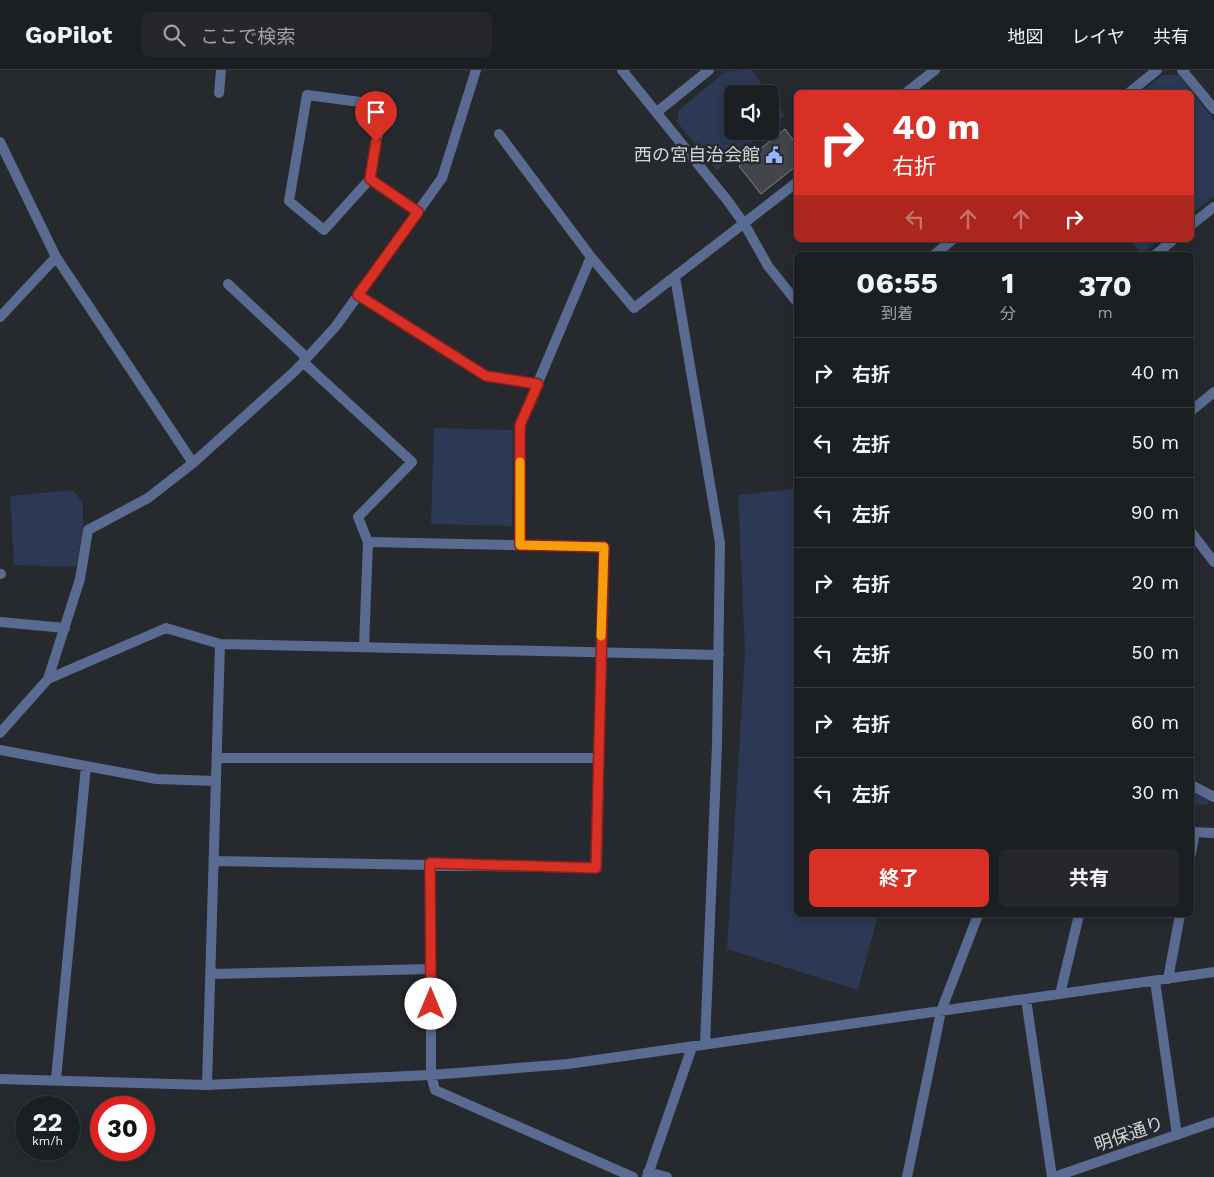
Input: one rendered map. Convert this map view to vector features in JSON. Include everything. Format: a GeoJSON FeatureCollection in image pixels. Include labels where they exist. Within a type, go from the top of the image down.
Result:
{"type":"FeatureCollection","features":[{"type":"Feature","properties":{"kind":"street"},"geometry":{"type":"LineString","coordinates":[[219,93],[221,70]]}},
{"type":"Feature","properties":{"kind":"street"},"geometry":{"type":"LineString","coordinates":[[0,733],[48,679],[80,579],[88,530],[148,498],[193,463],[305,360],[336,326],[442,178],[476,70]]}},
{"type":"Feature","properties":{"kind":"street"},"geometry":{"type":"LineString","coordinates":[[622,70],[657,112],[744,225],[768,266],[794,298]]}},
{"type":"Feature","properties":{"kind":"street"},"geometry":{"type":"LineString","coordinates":[[657,112],[709,70]]}},
{"type":"Feature","properties":{"kind":"street"},"geometry":{"type":"LineString","coordinates":[[910,90],[935,70]]}},
{"type":"Feature","properties":{"kind":"street"},"geometry":{"type":"LineString","coordinates":[[1132,90],[1157,70]]}},
{"type":"Feature","properties":{"kind":"street"},"geometry":{"type":"LineString","coordinates":[[1182,70],[1214,109]]}},
{"type":"Feature","properties":{"kind":"street"},"geometry":{"type":"LineString","coordinates":[[306,95],[383,104],[370,179],[324,230],[289,200],[306,95]]}},
{"type":"Feature","properties":{"kind":"street"},"geometry":{"type":"LineString","coordinates":[[499,134],[591,258],[634,308],[794,185]]}},
{"type":"Feature","properties":{"kind":"street"},"geometry":{"type":"LineString","coordinates":[[0,142],[56,257],[193,463]]}},
{"type":"Feature","properties":{"kind":"street"},"geometry":{"type":"LineString","coordinates":[[370,179],[418,212]]}},
{"type":"Feature","properties":{"kind":"street"},"geometry":{"type":"LineString","coordinates":[[1194,223],[1214,207]]}},
{"type":"Feature","properties":{"kind":"street"},"geometry":{"type":"LineString","coordinates":[[938,252],[950,242]]}},
{"type":"Feature","properties":{"kind":"street"},"geometry":{"type":"LineString","coordinates":[[1159,252],[1171,242]]}},
{"type":"Feature","properties":{"kind":"street"},"geometry":{"type":"LineString","coordinates":[[0,317],[56,257]]}},
{"type":"Feature","properties":{"kind":"street"},"geometry":{"type":"LineString","coordinates":[[520,545],[520,425],[591,258]]}},
{"type":"Feature","properties":{"kind":"street"},"geometry":{"type":"LineString","coordinates":[[675,278],[720,544],[719,655],[705,1045]]}},
{"type":"Feature","properties":{"kind":"street"},"geometry":{"type":"LineString","coordinates":[[228,284],[412,462],[358,517],[368,542],[364,647]]}},
{"type":"Feature","properties":{"kind":"street"},"geometry":{"type":"LineString","coordinates":[[358,295],[486,376],[538,384]]}},
{"type":"Feature","properties":{"kind":"street"},"geometry":{"type":"LineString","coordinates":[[1194,409],[1214,392]]}},
{"type":"Feature","properties":{"kind":"street"},"geometry":{"type":"LineString","coordinates":[[1194,536],[1214,562]]}},
{"type":"Feature","properties":{"kind":"street"},"geometry":{"type":"LineString","coordinates":[[214,861],[430,863],[596,868],[604,547],[368,542]]}},
{"type":"Feature","properties":{"kind":"street"},"geometry":{"type":"LineString","coordinates":[[0,622],[65,628]]}},
{"type":"Feature","properties":{"kind":"street"},"geometry":{"type":"LineString","coordinates":[[48,679],[166,628],[220,644],[719,655]]}},
{"type":"Feature","properties":{"kind":"street"},"geometry":{"type":"LineString","coordinates":[[207,1085],[220,644]]}},
{"type":"Feature","properties":{"kind":"street"},"geometry":{"type":"LineString","coordinates":[[0,750],[156,778],[216,781]]}},
{"type":"Feature","properties":{"kind":"street"},"geometry":{"type":"LineString","coordinates":[[217,758],[598,758]]}},
{"type":"Feature","properties":{"kind":"street"},"geometry":{"type":"LineString","coordinates":[[56,1079],[86,766]]}},
{"type":"Feature","properties":{"kind":"street"},"geometry":{"type":"LineString","coordinates":[[1194,787],[1214,797]]}},
{"type":"Feature","properties":{"kind":"street"},"geometry":{"type":"LineString","coordinates":[[1194,838],[1195,832],[1214,833]]}},
{"type":"Feature","properties":{"kind":"street"},"geometry":{"type":"LineString","coordinates":[[430,863],[431,1075],[435,1090],[633,1177]]}},
{"type":"Feature","properties":{"kind":"street"},"geometry":{"type":"LineString","coordinates":[[907,1177],[941,1011],[977,917]]}},
{"type":"Feature","properties":{"kind":"street"},"geometry":{"type":"LineString","coordinates":[[1060,994],[1079,917]]}},
{"type":"Feature","properties":{"kind":"street"},"geometry":{"type":"LineString","coordinates":[[1168,979],[1180,917]]}},
{"type":"Feature","properties":{"kind":"street"},"geometry":{"type":"LineString","coordinates":[[210,974],[431,969]]}},
{"type":"Feature","properties":{"kind":"street"},"geometry":{"type":"LineString","coordinates":[[0,1078],[207,1085],[431,1075],[568,1064],[1214,972]]}},
{"type":"Feature","properties":{"kind":"street"},"geometry":{"type":"LineString","coordinates":[[1155,981],[1177,1134]]}},
{"type":"Feature","properties":{"kind":"street"},"geometry":{"type":"LineString","coordinates":[[1026,999],[1053,1177]]}},
{"type":"Feature","properties":{"kind":"street"},"geometry":{"type":"LineString","coordinates":[[667,1177],[648,1175],[692,1047]]}},
{"type":"Feature","properties":{"kind":"street","name":"明保通り"},"geometry":{"type":"LineString","coordinates":[[1053,1177],[1214,1122]]}},
{"type":"Feature","properties":{"kind":"shaded area"},"geometry":{"type":"Polygon","coordinates":[[[752,70],[763,85],[724,85],[724,140],[755,140],[717,170],[677,122],[679,110],[726,71],[752,70]]]}},
{"type":"Feature","properties":{"kind":"shaded area"},"geometry":{"type":"Polygon","coordinates":[[[1162,75],[1179,75],[1191,90],[1144,90],[1162,75]]]}},
{"type":"Feature","properties":{"kind":"shaded area"},"geometry":{"type":"Polygon","coordinates":[[[1194,94],[1214,120],[1214,196],[1194,212],[1194,94]]]}},
{"type":"Feature","properties":{"kind":"shaded area"},"geometry":{"type":"Polygon","coordinates":[[[779,107],[785,115],[779,120],[779,107]]]}},
{"type":"Feature","properties":{"kind":"shaded area"},"geometry":{"type":"Polygon","coordinates":[[[1133,242],[1157,242],[1144,252],[1140,252],[1133,242]]]}},
{"type":"Feature","properties":{"kind":"shaded area"},"geometry":{"type":"Polygon","coordinates":[[[434,428],[513,430],[512,526],[431,524],[434,428]]]}},
{"type":"Feature","properties":{"kind":"shaded area"},"geometry":{"type":"Polygon","coordinates":[[[794,489],[794,917],[877,917],[858,990],[727,949],[745,652],[738,495],[794,489]]]}},
{"type":"Feature","properties":{"kind":"shaded area"},"geometry":{"type":"Polygon","coordinates":[[[73,490],[83,503],[83,526],[76,567],[14,565],[10,496],[73,490]]]}},
{"type":"Feature","properties":{"kind":"shaded area"},"geometry":{"type":"Polygon","coordinates":[[[1194,793],[1209,800],[1208,805],[1194,804],[1194,793]]]}},
{"type":"Feature","properties":{"kind":"building","name":"西の宮自治会館"},"geometry":{"type":"Polygon","coordinates":[[[785,129],[794,141],[794,168],[761,194],[739,166],[771,140],[779,140],[779,134],[785,129]]]}},
{"type":"Feature","properties":{"kind":"slow traffic"},"geometry":{"type":"LineString","coordinates":[[520,462],[520,545],[604,547],[601,636]]}},
{"type":"Feature","properties":{"kind":"place","name":"西の宮自治会館"},"geometry":{"type":"Point","coordinates":[774,155]}},
{"type":"Feature","properties":{"kind":"route"},"geometry":{"type":"LineString","coordinates":[[376,142],[370,179],[418,212],[358,295],[486,376],[538,384],[520,425],[520,545],[604,547],[596,868],[430,863],[431,1004]]}}]}
